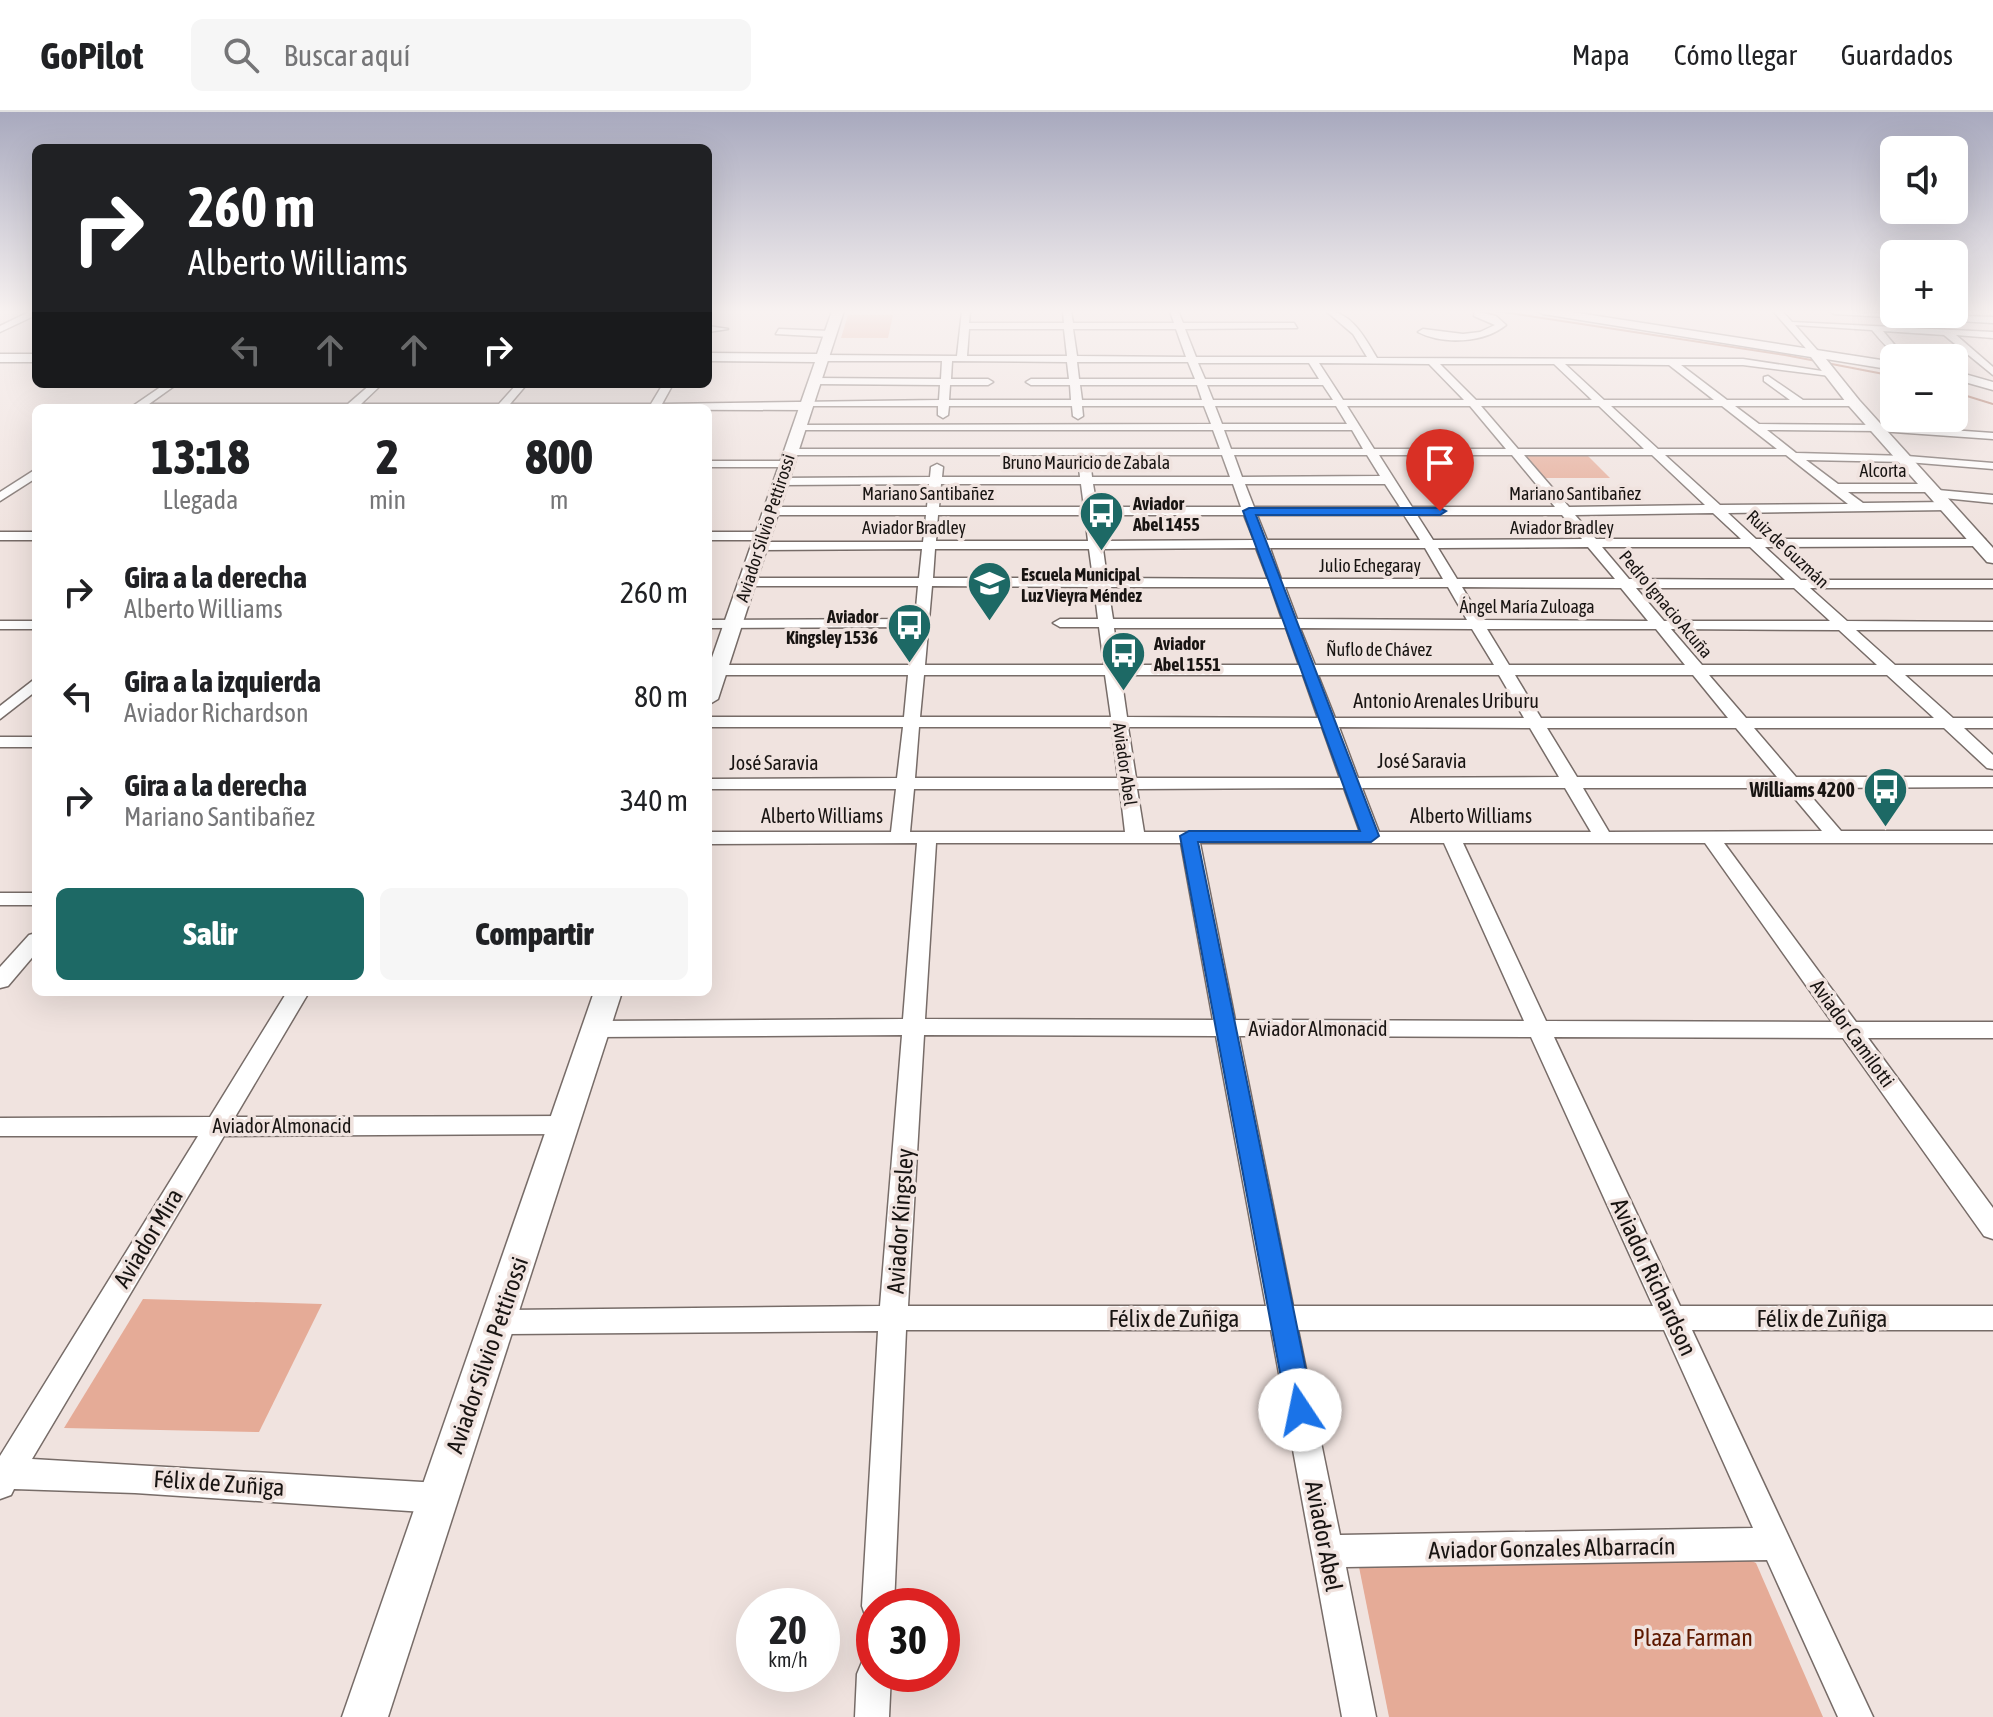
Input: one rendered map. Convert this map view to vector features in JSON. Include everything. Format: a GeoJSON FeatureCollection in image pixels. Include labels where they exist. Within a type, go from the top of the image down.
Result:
{"type":"FeatureCollection","features":[{"type":"Feature","properties":{"kind":"main road","name":"Aviador Silvio Pettirossi"},"geometry":{"type":"LineString","coordinates":[[712,687],[813,386]]}},
{"type":"Feature","properties":{"kind":"main road"},"geometry":{"type":"LineString","coordinates":[[1841,386],[1939,496],[1982,537],[1993,558]]}},
{"type":"Feature","properties":{"kind":"main road","name":"Aviador Silvio Pettirossi"},"geometry":{"type":"LineString","coordinates":[[365,1717],[607,996]]}},
{"type":"Feature","properties":{"kind":"street"},"geometry":{"type":"LineString","coordinates":[[900,837],[945,386]]}},
{"type":"Feature","properties":{"kind":"street","name":"Aviador Abel"},"geometry":{"type":"LineString","coordinates":[[1075,386],[1135,836]]}},
{"type":"Feature","properties":{"kind":"street"},"geometry":{"type":"LineString","coordinates":[[1202,386],[1371,836]]}},
{"type":"Feature","properties":{"kind":"street"},"geometry":{"type":"LineString","coordinates":[[1330,386],[1430,545],[1604,838]]}},
{"type":"Feature","properties":{"kind":"street","name":"Pedro Ignacio Acuña"},"geometry":{"type":"LineString","coordinates":[[1456,386],[1565,511],[1836,837]]}},
{"type":"Feature","properties":{"kind":"street","name":"Ruiz de Guzmán"},"geometry":{"type":"LineString","coordinates":[[1584,386],[1993,764]]}},
{"type":"Feature","properties":{"kind":"street"},"geometry":{"type":"LineString","coordinates":[[1701,386],[1860,507]]}},
{"type":"Feature","properties":{"kind":"street"},"geometry":{"type":"LineString","coordinates":[[1777,386],[1801,403]]}},
{"type":"Feature","properties":{"kind":"street"},"geometry":{"type":"LineString","coordinates":[[141,404],[166,388]]}},
{"type":"Feature","properties":{"kind":"street"},"geometry":{"type":"LineString","coordinates":[[354,404],[372,388]]}},
{"type":"Feature","properties":{"kind":"street"},"geometry":{"type":"LineString","coordinates":[[505,404],[519,388]]}},
{"type":"Feature","properties":{"kind":"street"},"geometry":{"type":"LineString","coordinates":[[712,407],[944,403],[1854,403]]}},
{"type":"Feature","properties":{"kind":"street"},"geometry":{"type":"LineString","coordinates":[[799,427],[1355,427]]}},
{"type":"Feature","properties":{"kind":"street"},"geometry":{"type":"LineString","coordinates":[[1756,427],[1879,428],[1993,436]]}},
{"type":"Feature","properties":{"kind":"street"},"geometry":{"type":"LineString","coordinates":[[712,464],[786,466],[939,452],[1657,452],[1792,454],[1993,466]]}},
{"type":"Feature","properties":{"kind":"street","name":"Bruno Mauricio de Zabala"},"geometry":{"type":"LineString","coordinates":[[786,466],[936,480],[1390,480]]}},
{"type":"Feature","properties":{"kind":"street"},"geometry":{"type":"LineString","coordinates":[[0,497],[32,476]]}},
{"type":"Feature","properties":{"kind":"street","name":"Alcorta"},"geometry":{"type":"LineString","coordinates":[[1835,488],[1939,496]]}},
{"type":"Feature","properties":{"kind":"street"},"geometry":{"type":"LineString","coordinates":[[1939,496],[1993,499]]}},
{"type":"Feature","properties":{"kind":"street","name":"Mariano Santibañez"},"geometry":{"type":"LineString","coordinates":[[771,511],[1565,511],[1860,507],[1939,496]]}},
{"type":"Feature","properties":{"kind":"street"},"geometry":{"type":"LineString","coordinates":[[0,536],[32,536]]}},
{"type":"Feature","properties":{"kind":"street","name":"Aviador Bradley"},"geometry":{"type":"LineString","coordinates":[[712,536],[761,541],[929,545],[1593,545],[1982,537]]}},
{"type":"Feature","properties":{"kind":"street","name":"Julio Echegaray"},"geometry":{"type":"LineString","coordinates":[[747,582],[1993,584]]}},
{"type":"Feature","properties":{"kind":"street"},"geometry":{"type":"LineString","coordinates":[[712,624],[922,623]]}},
{"type":"Feature","properties":{"kind":"street","name":"Ángel María Zuloaga"},"geometry":{"type":"LineString","coordinates":[[1060,623],[1993,626]]}},
{"type":"Feature","properties":{"kind":"street"},"geometry":{"type":"LineString","coordinates":[[0,625],[32,625]]}},
{"type":"Feature","properties":{"kind":"street","name":"Ñuflo de Chávez"},"geometry":{"type":"LineString","coordinates":[[718,670],[1993,670]]}},
{"type":"Feature","properties":{"kind":"street"},"geometry":{"type":"LineString","coordinates":[[0,714],[32,686]]}},
{"type":"Feature","properties":{"kind":"street","name":"Antonio Arenales Uriburu"},"geometry":{"type":"LineString","coordinates":[[712,722],[1993,723]]}},
{"type":"Feature","properties":{"kind":"street"},"geometry":{"type":"LineString","coordinates":[[0,742],[32,742]]}},
{"type":"Feature","properties":{"kind":"street","name":"José Saravia"},"geometry":{"type":"LineString","coordinates":[[712,784],[1993,782]]}},
{"type":"Feature","properties":{"kind":"street","name":"Aviador Kingsley"},"geometry":{"type":"LineString","coordinates":[[879,1588],[893,1318],[927,836]]}},
{"type":"Feature","properties":{"kind":"street","name":"Aviador Abel"},"geometry":{"type":"LineString","coordinates":[[1189,836],[1359,1717]]}},
{"type":"Feature","properties":{"kind":"street","name":"Alberto Williams"},"geometry":{"type":"LineString","coordinates":[[712,838],[1993,837]]}},
{"type":"Feature","properties":{"kind":"street","name":"Aviador Richardson"},"geometry":{"type":"LineString","coordinates":[[1451,838],[1856,1717]]}},
{"type":"Feature","properties":{"kind":"street","name":"Aviador Camilotti"},"geometry":{"type":"LineString","coordinates":[[1711,838],[1993,1228]]}},
{"type":"Feature","properties":{"kind":"street"},"geometry":{"type":"LineString","coordinates":[[0,899],[32,899]]}},
{"type":"Feature","properties":{"kind":"street"},"geometry":{"type":"LineString","coordinates":[[0,981],[32,945]]}},
{"type":"Feature","properties":{"kind":"street","name":"Aviador Mira"},"geometry":{"type":"LineString","coordinates":[[2,1477],[296,996]]}},
{"type":"Feature","properties":{"kind":"street","name":"Aviador Almonacid"},"geometry":{"type":"LineString","coordinates":[[596,1029],[1226,1027],[1993,1030]]}},
{"type":"Feature","properties":{"kind":"street","name":"Aviador Almonacid"},"geometry":{"type":"LineString","coordinates":[[0,1127],[565,1125]]}},
{"type":"Feature","properties":{"kind":"street","name":"Félix de Zuñiga"},"geometry":{"type":"LineString","coordinates":[[499,1322],[893,1318],[1993,1318]]}},
{"type":"Feature","properties":{"kind":"street","name":"Félix de Zuñiga"},"geometry":{"type":"LineString","coordinates":[[2,1477],[135,1478],[439,1498]]}},
{"type":"Feature","properties":{"kind":"street","name":"Aviador Gonzales Albarracín"},"geometry":{"type":"LineString","coordinates":[[1327,1551],[1777,1544]]}},
{"type":"Feature","properties":{"kind":"street"},"geometry":{"type":"LineString","coordinates":[[872,1717],[873,1692]]}},
{"type":"Feature","properties":{"kind":"green space"},"geometry":{"type":"Polygon","coordinates":[[[1522,455],[1587,455],[1610,478],[1542,478],[1522,455]]]}},
{"type":"Feature","properties":{"kind":"green space"},"geometry":{"type":"Polygon","coordinates":[[[143,1299],[322,1304],[259,1432],[64,1428],[143,1299]]]}},
{"type":"Feature","properties":{"kind":"green space","name":"Plaza Farman"},"geometry":{"type":"Polygon","coordinates":[[[1741,1556],[1756,1563],[1823,1717],[1389,1717],[1358,1562],[1741,1556]]]}},
{"type":"Feature","properties":{"kind":"waterway"},"geometry":{"type":"LineString","coordinates":[[1968,396],[1993,404]]}},
{"type":"Feature","properties":{"kind":"place","name":"Aviador Abel 1455"},"geometry":{"type":"Point","coordinates":[1102,552]}},
{"type":"Feature","properties":{"kind":"place","name":"Escuela Municipal Luz Vieyra Méndez"},"geometry":{"type":"Point","coordinates":[990,623]}},
{"type":"Feature","properties":{"kind":"place","name":"Aviador Kingsley 1536"},"geometry":{"type":"Point","coordinates":[909,665]}},
{"type":"Feature","properties":{"kind":"place","name":"Aviador Abel 1551"},"geometry":{"type":"Point","coordinates":[1123,692]}},
{"type":"Feature","properties":{"kind":"place","name":"Williams 4200"},"geometry":{"type":"Point","coordinates":[1886,828]}},
{"type":"Feature","properties":{"kind":"route"},"geometry":{"type":"LineString","coordinates":[[1300,1410],[1189,836],[1371,836],[1249,511],[1440,511]]}}]}
